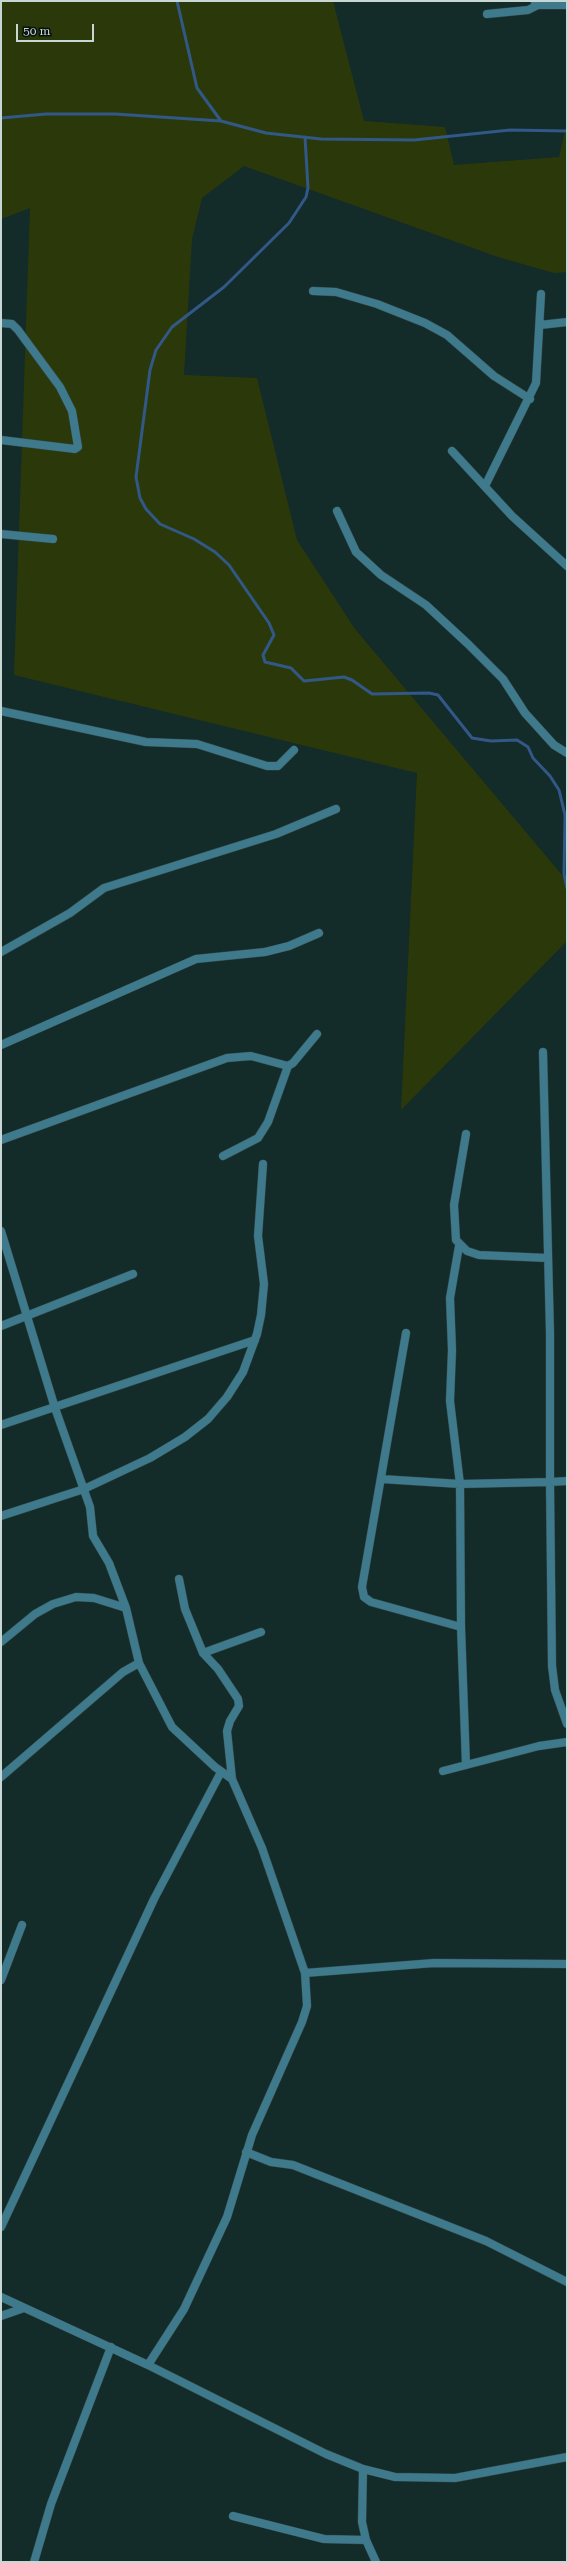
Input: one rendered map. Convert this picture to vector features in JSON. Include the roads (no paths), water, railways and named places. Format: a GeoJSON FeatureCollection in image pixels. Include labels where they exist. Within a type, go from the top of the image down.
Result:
{"type":"FeatureCollection","features":[{"type":"Feature","properties":{"kind":"street"},"geometry":{"type":"LineString","coordinates":[[487,14],[528,10],[536,3],[567,5]]}},
{"type":"Feature","properties":{"kind":"street"},"geometry":{"type":"LineString","coordinates":[[313,291],[336,292],[377,304],[426,322],[447,335],[494,376],[530,399]]}},
{"type":"Feature","properties":{"kind":"street"},"geometry":{"type":"LineString","coordinates":[[485,486],[530,399],[536,383],[541,294]]}},
{"type":"Feature","properties":{"kind":"street"},"geometry":{"type":"LineString","coordinates":[[540,325],[567,322]]}},
{"type":"Feature","properties":{"kind":"street"},"geometry":{"type":"LineString","coordinates":[[1,323],[12,324],[18,330],[60,387],[72,411],[78,446],[75,449],[1,440]]}},
{"type":"Feature","properties":{"kind":"street"},"geometry":{"type":"LineString","coordinates":[[452,451],[512,516],[567,566]]}},
{"type":"Feature","properties":{"kind":"street"},"geometry":{"type":"LineString","coordinates":[[337,510],[356,552],[381,575],[426,605],[468,644],[503,680],[526,713],[554,745],[567,754]]}},
{"type":"Feature","properties":{"kind":"street"},"geometry":{"type":"LineString","coordinates":[[1,534],[53,539]]}},
{"type":"Feature","properties":{"kind":"street"},"geometry":{"type":"LineString","coordinates":[[1,711],[146,742],[197,744],[267,766],[278,766],[294,750]]}},
{"type":"Feature","properties":{"kind":"street"},"geometry":{"type":"LineString","coordinates":[[1,952],[70,913],[104,888],[276,834],[336,809]]}},
{"type":"Feature","properties":{"kind":"street"},"geometry":{"type":"LineString","coordinates":[[1,1045],[196,960],[265,952],[289,946],[319,933]]}},
{"type":"Feature","properties":{"kind":"street"},"geometry":{"type":"LineString","coordinates":[[222,1156],[258,1138],[268,1122],[288,1066],[293,1063],[317,1034]]}},
{"type":"Feature","properties":{"kind":"street"},"geometry":{"type":"LineString","coordinates":[[543,1052],[548,1258],[552,1666],[555,1690],[567,1724]]}},
{"type":"Feature","properties":{"kind":"street"},"geometry":{"type":"LineString","coordinates":[[1,1140],[227,1058],[251,1056],[288,1066]]}},
{"type":"Feature","properties":{"kind":"street"},"geometry":{"type":"LineString","coordinates":[[466,1134],[454,1205],[456,1240],[459,1246],[450,1298],[450,1401],[460,1484],[461,1627],[466,1765]]}},
{"type":"Feature","properties":{"kind":"street"},"geometry":{"type":"LineString","coordinates":[[1,1516],[84,1489],[150,1458],[185,1437],[208,1419],[227,1397],[243,1372],[255,1340],[261,1315],[264,1284],[258,1236],[264,1164]]}},
{"type":"Feature","properties":{"kind":"street"},"geometry":{"type":"LineString","coordinates":[[1,1233],[55,1408],[90,1507],[93,1536],[109,1563],[126,1608],[139,1663],[172,1727],[221,1772],[232,1779]]}},
{"type":"Feature","properties":{"kind":"street"},"geometry":{"type":"LineString","coordinates":[[459,1246],[479,1255],[548,1258]]}},
{"type":"Feature","properties":{"kind":"street"},"geometry":{"type":"LineString","coordinates":[[1,1326],[28,1317],[70,1297],[133,1274]]}},
{"type":"Feature","properties":{"kind":"street"},"geometry":{"type":"LineString","coordinates":[[406,1333],[362,1587],[364,1597],[371,1602],[461,1627]]}},
{"type":"Feature","properties":{"kind":"street"},"geometry":{"type":"LineString","coordinates":[[1,1426],[255,1340]]}},
{"type":"Feature","properties":{"kind":"street"},"geometry":{"type":"LineString","coordinates":[[381,1479],[460,1484],[567,1481]]}},
{"type":"Feature","properties":{"kind":"street"},"geometry":{"type":"LineString","coordinates":[[148,2365],[184,2310],[200,2278],[227,2217],[246,2152],[302,2022],[307,2006],[305,1973],[262,1848],[232,1779],[227,1730],[230,1721],[239,1706],[238,1699],[218,1669],[203,1653],[185,1609],[179,1579]]}},
{"type":"Feature","properties":{"kind":"street"},"geometry":{"type":"LineString","coordinates":[[1,1642],[35,1614],[53,1604],[76,1597],[94,1598],[126,1608]]}},
{"type":"Feature","properties":{"kind":"street"},"geometry":{"type":"LineString","coordinates":[[203,1653],[261,1632]]}},
{"type":"Feature","properties":{"kind":"street"},"geometry":{"type":"LineString","coordinates":[[1,1777],[123,1672],[139,1663]]}},
{"type":"Feature","properties":{"kind":"street"},"geometry":{"type":"LineString","coordinates":[[443,1771],[538,1746],[567,1742]]}},
{"type":"Feature","properties":{"kind":"street"},"geometry":{"type":"LineString","coordinates":[[1,2227],[154,1899],[221,1772]]}},
{"type":"Feature","properties":{"kind":"street"},"geometry":{"type":"LineString","coordinates":[[1,1980],[22,1925]]}},
{"type":"Feature","properties":{"kind":"street"},"geometry":{"type":"LineString","coordinates":[[305,1973],[434,1964],[567,1964]]}},
{"type":"Feature","properties":{"kind":"street"},"geometry":{"type":"LineString","coordinates":[[246,2152],[271,2162],[293,2165],[486,2241],[567,2282]]}},
{"type":"Feature","properties":{"kind":"street"},"geometry":{"type":"LineString","coordinates":[[1,2297],[111,2347],[326,2454],[363,2469],[395,2477],[449,2478],[567,2457]]}},
{"type":"Feature","properties":{"kind":"street"},"geometry":{"type":"LineString","coordinates":[[1,2316],[24,2308]]}},
{"type":"Feature","properties":{"kind":"street"},"geometry":{"type":"LineString","coordinates":[[34,2562],[54,2496],[111,2347]]}},
{"type":"Feature","properties":{"kind":"street"},"geometry":{"type":"LineString","coordinates":[[363,2469],[361,2507],[366,2540],[376,2562]]}},
{"type":"Feature","properties":{"kind":"street"},"geometry":{"type":"LineString","coordinates":[[234,2516],[324,2539],[366,2540]]}},
{"type":"Feature","properties":{"kind":"waterway"},"geometry":{"type":"LineString","coordinates":[[177,1],[197,88],[221,121]]}},
{"type":"Feature","properties":{"kind":"waterway"},"geometry":{"type":"LineString","coordinates":[[1,118],[46,114],[115,114],[221,121],[266,133],[321,139],[414,140],[510,130],[567,131]]}},
{"type":"Feature","properties":{"kind":"waterway"},"geometry":{"type":"LineString","coordinates":[[305,137],[308,188],[306,197],[289,223],[224,287],[172,327],[156,350],[150,370],[136,477],[140,498],[146,509],[160,524],[194,539],[215,552],[229,565],[269,623],[274,635],[263,655],[265,662],[291,668],[304,681],[344,677],[352,680],[372,694],[429,693],[438,695],[472,738],[491,741],[517,740],[528,747],[533,758],[550,776],[559,790],[565,815],[564,874],[567,888]]}}]}
